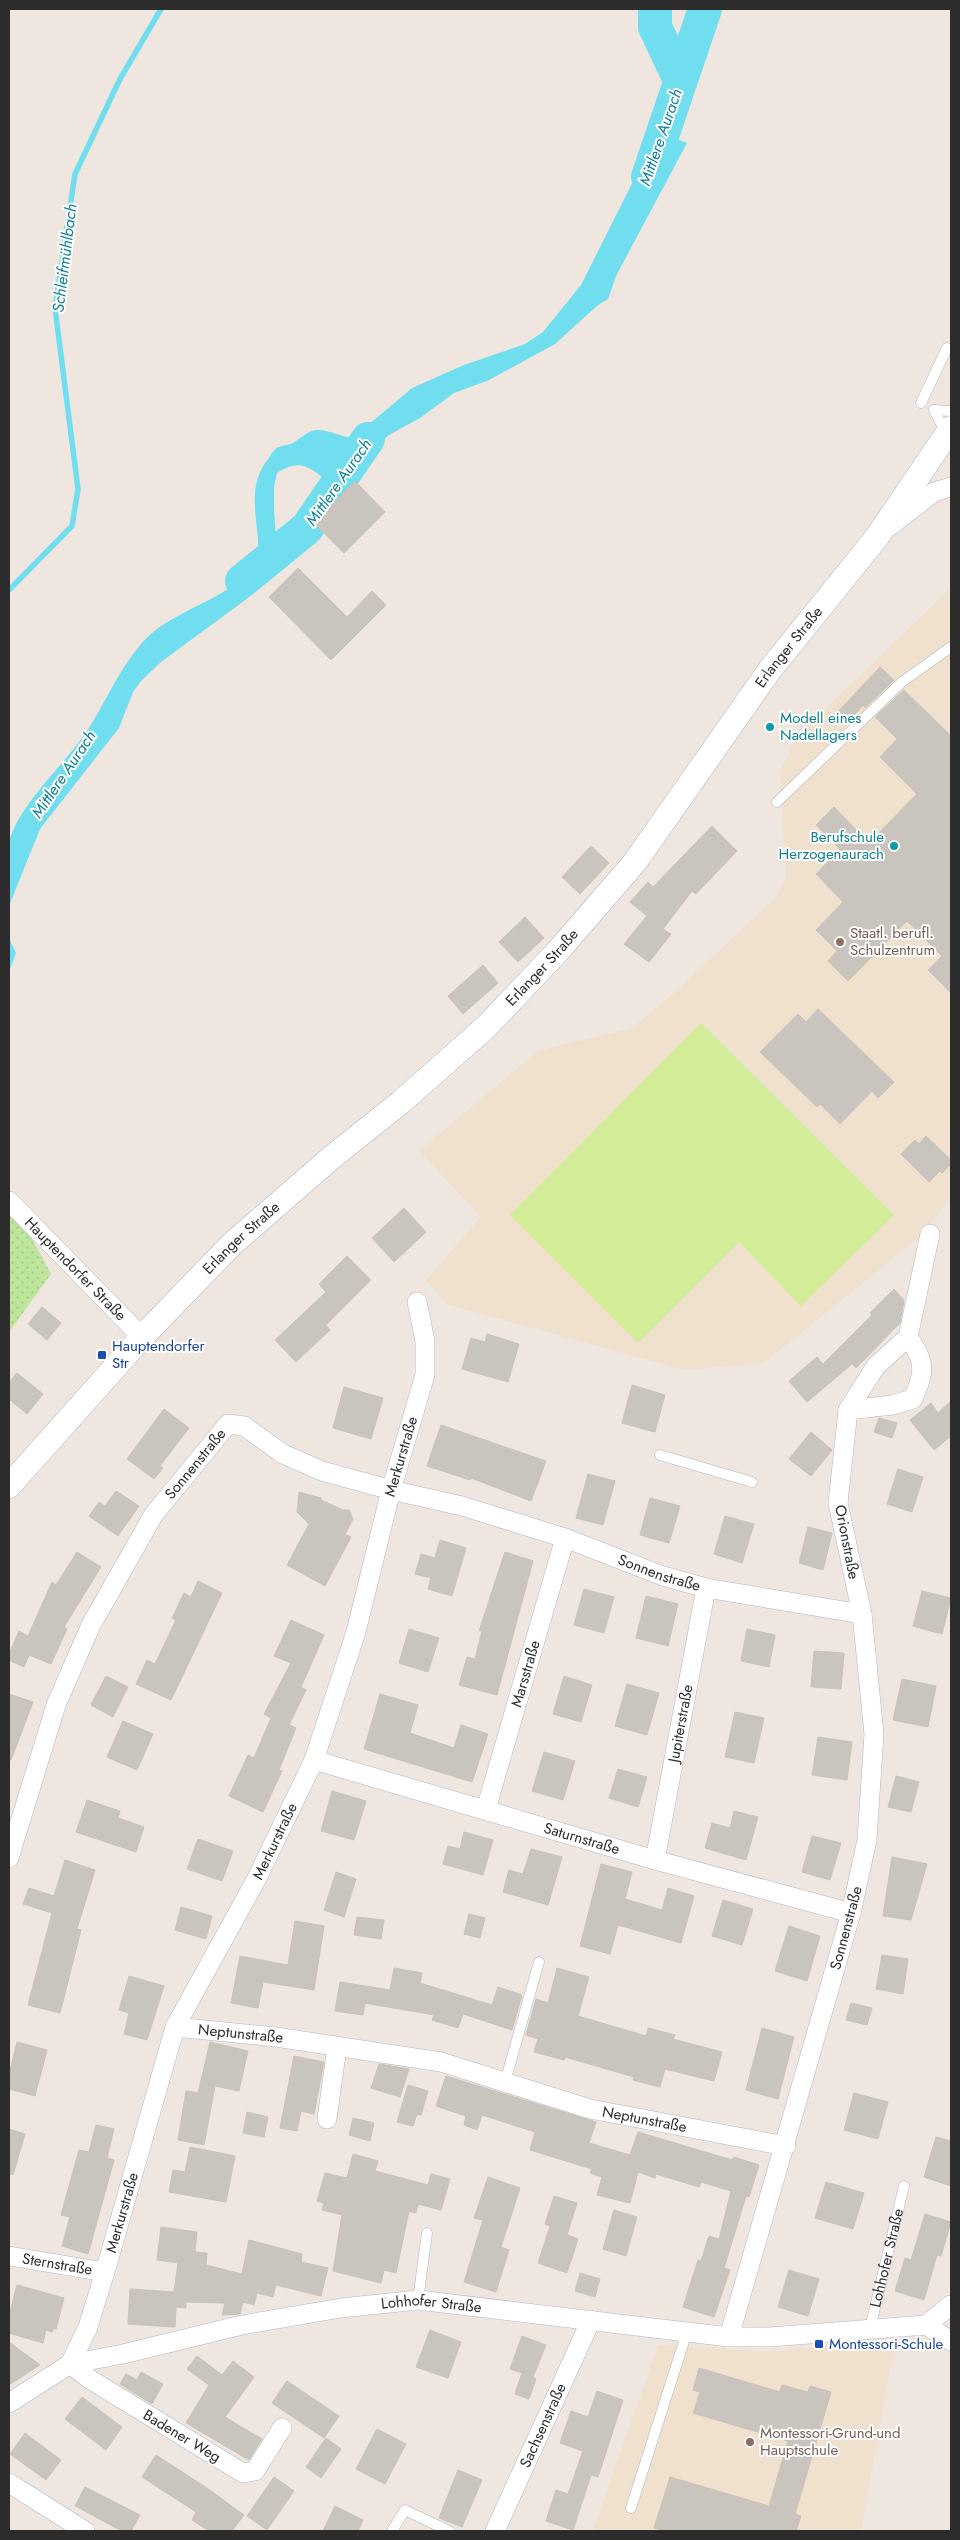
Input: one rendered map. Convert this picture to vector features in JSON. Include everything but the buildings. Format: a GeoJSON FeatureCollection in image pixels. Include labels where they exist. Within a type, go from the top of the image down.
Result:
{"type":"FeatureCollection","features":[{"type":"Feature","properties":{"kind":"street","name":"Erlanger Straße"},"geometry":{"type":"LineString","coordinates":[[9,1486],[142,1337],[232,1244],[331,1158],[401,1102],[486,1027],[558,952],[635,862],[768,671],[877,537],[950,434]]}},
{"type":"Feature","properties":{"kind":"street","name":"Erlanger Straße"},"geometry":{"type":"LineString","coordinates":[[877,537],[934,492],[951,487]]}},
{"type":"Feature","properties":{"kind":"street","name":"Hauptendorfer Straße"},"geometry":{"type":"LineString","coordinates":[[9,1200],[142,1337]]}},
{"type":"Feature","properties":{"kind":"street"},"geometry":{"type":"LineString","coordinates":[[848,1410],[892,1405],[913,1399],[922,1379],[921,1354],[908,1337],[930,1234]]}},
{"type":"Feature","properties":{"kind":"street","name":"Merkurstraße"},"geometry":{"type":"LineString","coordinates":[[70,2364],[88,2327],[175,2026],[257,1878],[314,1760],[356,1632],[391,1490],[425,1375],[425,1341],[417,1302]]}},
{"type":"Feature","properties":{"kind":"street","name":"Orionstraße"},"geometry":{"type":"LineString","coordinates":[[862,1614],[838,1503],[848,1410],[876,1366],[908,1337]]}},
{"type":"Feature","properties":{"kind":"street","name":"Sonnenstraße"},"geometry":{"type":"LineString","coordinates":[[9,1858],[56,1705],[91,1625],[154,1514],[228,1424],[244,1426],[283,1454],[322,1471],[391,1490],[462,1506],[566,1538],[663,1576],[706,1588],[862,1614],[874,1734],[867,1840],[851,1913],[786,2146],[729,2337]]}},
{"type":"Feature","properties":{"kind":"street","name":"Marsstraße"},"geometry":{"type":"LineString","coordinates":[[486,1809],[566,1538]]}},
{"type":"Feature","properties":{"kind":"street","name":"Jupiterstraße"},"geometry":{"type":"LineString","coordinates":[[655,1860],[706,1588]]}},
{"type":"Feature","properties":{"kind":"street","name":"Saturnstraße"},"geometry":{"type":"LineString","coordinates":[[314,1760],[655,1860],[851,1913]]}},
{"type":"Feature","properties":{"kind":"street","name":"Neptunstraße"},"geometry":{"type":"LineString","coordinates":[[175,2026],[276,2037],[441,2062],[590,2109],[786,2146]]}},
{"type":"Feature","properties":{"kind":"street"},"geometry":{"type":"LineString","coordinates":[[327,2119],[337,2047]]}},
{"type":"Feature","properties":{"kind":"street","name":"Sternstraße"},"geometry":{"type":"LineString","coordinates":[[9,2256],[105,2272]]}},
{"type":"Feature","properties":{"kind":"street","name":"Lohhofer Straße"},"geometry":{"type":"LineString","coordinates":[[9,2403],[70,2364],[123,2354],[242,2325],[341,2308],[418,2300],[729,2337],[770,2337],[926,2325]]}},
{"type":"Feature","properties":{"kind":"street"},"geometry":{"type":"LineString","coordinates":[[951,2305],[926,2325],[951,2341]]}},
{"type":"Feature","properties":{"kind":"street","name":"Sachsenstraße"},"geometry":{"type":"LineString","coordinates":[[495,2531],[591,2320]]}},
{"type":"Feature","properties":{"kind":"street","name":"Badener Weg"},"geometry":{"type":"LineString","coordinates":[[70,2364],[91,2380],[243,2473],[255,2471],[282,2428]]}},
{"type":"Feature","properties":{"kind":"street"},"geometry":{"type":"LineString","coordinates":[[9,2483],[86,2531]]}},
{"type":"Feature","properties":{"kind":"lane"},"geometry":{"type":"LineString","coordinates":[[921,402],[947,348]]}},
{"type":"Feature","properties":{"kind":"lane"},"geometry":{"type":"LineString","coordinates":[[950,434],[934,410],[951,411]]}},
{"type":"Feature","properties":{"kind":"lane"},"geometry":{"type":"LineString","coordinates":[[777,802],[902,682],[951,647]]}},
{"type":"Feature","properties":{"kind":"lane"},"geometry":{"type":"LineString","coordinates":[[660,1455],[752,1482]]}},
{"type":"Feature","properties":{"kind":"lane"},"geometry":{"type":"LineString","coordinates":[[505,2082],[539,1962]]}},
{"type":"Feature","properties":{"kind":"lane","name":"Lohhofer Straße"},"geometry":{"type":"LineString","coordinates":[[870,2328],[904,2186]]}},
{"type":"Feature","properties":{"kind":"lane"},"geometry":{"type":"LineString","coordinates":[[418,2300],[427,2233]]}},
{"type":"Feature","properties":{"kind":"lane"},"geometry":{"type":"LineString","coordinates":[[632,2508],[687,2332]]}},
{"type":"Feature","properties":{"kind":"lane"},"geometry":{"type":"LineString","coordinates":[[392,2531],[405,2510],[449,2531]]}},
{"type":"Feature","properties":{"kind":"shaded area","name":"Staatl. berufl. Schulzentrum"},"geometry":{"type":"Polygon","coordinates":[[[951,588],[951,1196],[923,1234],[764,1363],[684,1370],[446,1304],[426,1280],[481,1217],[419,1151],[538,1051],[632,1028],[680,988],[777,896],[786,877],[780,772],[797,736],[951,588]]]}},
{"type":"Feature","properties":{"kind":"shaded area","name":"Montessori-Grund-und Hauptschule"},"geometry":{"type":"Polygon","coordinates":[[[865,2342],[894,2348],[861,2531],[593,2531],[658,2345],[768,2352],[865,2342]]]}},
{"type":"Feature","properties":{"kind":"green space"},"geometry":{"type":"Polygon","coordinates":[[[701,1023],[894,1215],[801,1306],[739,1242],[638,1343],[510,1215],[701,1023]]]}},
{"type":"Feature","properties":{"kind":"green space"},"geometry":{"type":"Polygon","coordinates":[[[9,1213],[29,1233],[51,1274],[9,1332],[9,1213]]]}},
{"type":"Feature","properties":{"kind":"water"},"geometry":{"type":"Polygon","coordinates":[[[658,132],[687,143],[616,276],[608,299],[598,305],[555,344],[489,380],[454,393],[420,418],[389,435],[364,456],[353,471],[330,483],[305,466],[292,466],[277,473],[274,487],[274,510],[278,564],[266,581],[248,598],[161,662],[141,681],[133,692],[119,728],[40,829],[9,906],[7,857],[9,842],[14,828],[22,813],[87,731],[124,667],[152,633],[176,617],[230,588],[251,570],[256,560],[258,547],[255,503],[256,488],[260,472],[273,451],[293,443],[307,433],[316,430],[353,438],[412,388],[464,365],[525,344],[543,332],[581,285],[658,132]]]}},
{"type":"Feature","properties":{"kind":"water"},"geometry":{"type":"Polygon","coordinates":[[[9,938],[16,953],[9,972],[9,938]]]}},
{"type":"Feature","properties":{"kind":"waterway","name":"Schleifmühlbach"},"geometry":{"type":"LineString","coordinates":[[9,590],[72,526],[78,489],[55,308],[75,174],[120,79],[161,9]]}},
{"type":"Feature","properties":{"kind":"waterway","name":"Mittlere Aurach"},"geometry":{"type":"LineString","coordinates":[[655,9],[655,27],[680,80]]}},
{"type":"Feature","properties":{"kind":"waterway","name":"Mittlere Aurach"},"geometry":{"type":"LineString","coordinates":[[648,177],[705,9]]}},
{"type":"Feature","properties":{"kind":"waterway","name":"Mittlere Aurach"},"geometry":{"type":"LineString","coordinates":[[242,581],[307,528],[368,439]]}},
{"type":"Feature","properties":{"kind":"place","name":"Modell eines Nadellagers"},"geometry":{"type":"Point","coordinates":[770,727]}},
{"type":"Feature","properties":{"kind":"place","name":"Berufschule Herzogenaurach"},"geometry":{"type":"Point","coordinates":[894,846]}},
{"type":"Feature","properties":{"kind":"place","name":"Staatl. berufl. Schulzentrum"},"geometry":{"type":"Point","coordinates":[840,942]}},
{"type":"Feature","properties":{"kind":"place","name":"Hauptendorfer Str"},"geometry":{"type":"Point","coordinates":[102,1355]}},
{"type":"Feature","properties":{"kind":"place","name":"Montessori-Schule"},"geometry":{"type":"Point","coordinates":[819,2344]}},
{"type":"Feature","properties":{"kind":"place","name":"Montessori-Grund-und Hauptschule"},"geometry":{"type":"Point","coordinates":[750,2442]}}]}
